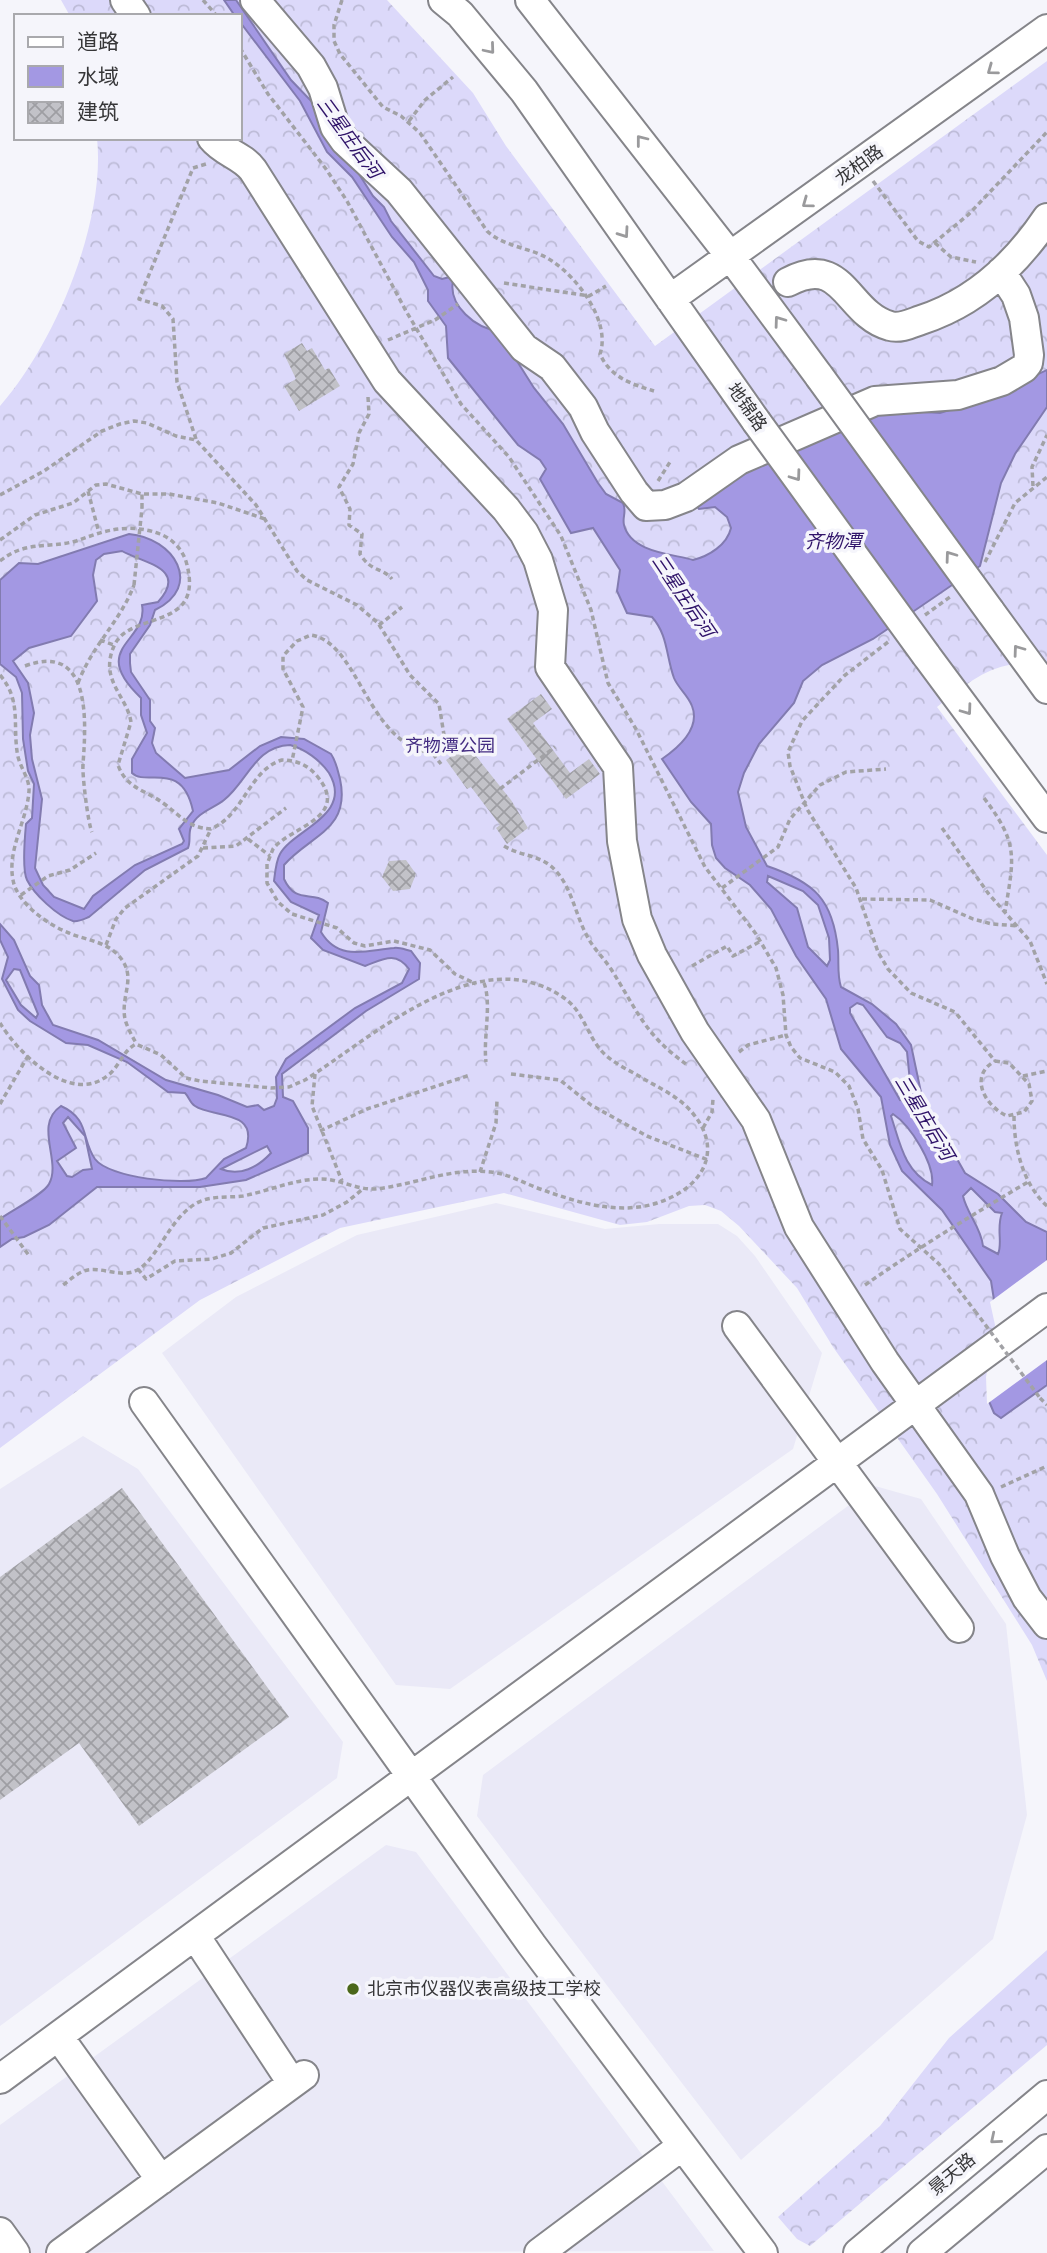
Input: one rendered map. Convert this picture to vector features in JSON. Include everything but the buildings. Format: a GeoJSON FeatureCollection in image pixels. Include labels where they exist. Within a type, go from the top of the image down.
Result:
{"type":"FeatureCollection","features":[{"type":"Feature","properties":{"kind":"street"},"geometry":{"type":"LineString","coordinates":[[254,0],[318,78],[332,121],[345,141],[399,191],[524,348],[552,366],[588,415],[592,427],[644,505],[654,506],[690,495],[739,460],[875,401],[958,395],[1002,381],[1024,368],[1029,355],[1024,318],[1016,295],[1001,272]]}},
{"type":"Feature","properties":{"kind":"street","name":"地锦路"},"geometry":{"type":"LineString","coordinates":[[443,0],[485,43],[524,91],[756,421],[1047,818]]}},
{"type":"Feature","properties":{"kind":"street"},"geometry":{"type":"LineString","coordinates":[[530,0],[731,257],[1047,689]]}},
{"type":"Feature","properties":{"kind":"street","name":"龙柏路"},"geometry":{"type":"LineString","coordinates":[[670,299],[1047,29]]}},
{"type":"Feature","properties":{"kind":"street"},"geometry":{"type":"LineString","coordinates":[[218,145],[247,162],[253,170],[387,381],[506,509],[524,533],[538,560],[554,610],[550,667],[618,767],[622,841],[637,919],[671,992],[756,1120],[799,1227],[916,1405],[979,1494],[1005,1556],[1027,1598],[1047,1624]]}},
{"type":"Feature","properties":{"kind":"street"},"geometry":{"type":"LineString","coordinates":[[788,282],[805,273],[828,275],[878,320],[891,326],[904,326],[958,307],[1001,272],[1047,218]]}},
{"type":"Feature","properties":{"kind":"street"},"geometry":{"type":"LineString","coordinates":[[0,2080],[1047,1308]]}},
{"type":"Feature","properties":{"kind":"street"},"geometry":{"type":"LineString","coordinates":[[737,1326],[959,1628]]}},
{"type":"Feature","properties":{"kind":"street"},"geometry":{"type":"LineString","coordinates":[[144,1402],[532,1945],[763,2253]]}},
{"type":"Feature","properties":{"kind":"street"},"geometry":{"type":"LineString","coordinates":[[61,2253],[298,2079],[196,1937]]}},
{"type":"Feature","properties":{"kind":"street"},"geometry":{"type":"LineString","coordinates":[[59,2036],[161,2180]]}},
{"type":"Feature","properties":{"kind":"street","name":"景天路"},"geometry":{"type":"LineString","coordinates":[[858,2253],[1047,2095]]}},
{"type":"Feature","properties":{"kind":"street"},"geometry":{"type":"LineString","coordinates":[[539,2253],[682,2146]]}},
{"type":"Feature","properties":{"kind":"street"},"geometry":{"type":"LineString","coordinates":[[922,2253],[1047,2149]]}},
{"type":"Feature","properties":{"kind":"street"},"geometry":{"type":"LineString","coordinates":[[0,2232],[15,2253]]}},
{"type":"Feature","properties":{"kind":"path"},"geometry":{"type":"LineString","coordinates":[[203,0],[215,14]]}},
{"type":"Feature","properties":{"kind":"path"},"geometry":{"type":"LineString","coordinates":[[342,0],[337,8],[334,25],[334,41],[340,54],[383,107],[409,121],[421,133],[495,239],[552,260],[583,295],[603,330],[600,354],[604,363],[621,378],[654,391]]}},
{"type":"Feature","properties":{"kind":"path"},"geometry":{"type":"LineString","coordinates":[[242,51],[268,94],[326,169],[347,201],[416,329],[461,404],[509,457],[561,536],[596,626],[608,683],[636,729],[692,845],[761,941],[780,980],[786,1035],[800,1058],[835,1072],[849,1086],[858,1109],[863,1139],[882,1170],[900,1228],[939,1264],[1047,1405]]}},
{"type":"Feature","properties":{"kind":"path"},"geometry":{"type":"LineString","coordinates":[[409,121],[425,100],[453,78]]}},
{"type":"Feature","properties":{"kind":"path"},"geometry":{"type":"LineString","coordinates":[[870,177],[922,245],[929,247],[968,215],[1047,132]]}},
{"type":"Feature","properties":{"kind":"path"},"geometry":{"type":"LineString","coordinates":[[218,145],[210,163],[192,168],[139,299],[162,306],[173,319],[177,382],[196,440],[237,481],[267,520],[297,571],[307,580],[357,605],[379,625],[410,675],[439,704],[444,735],[433,754]]}},
{"type":"Feature","properties":{"kind":"path"},"geometry":{"type":"LineString","coordinates":[[935,243],[951,257],[991,264],[1001,272]]}},
{"type":"Feature","properties":{"kind":"path"},"geometry":{"type":"LineString","coordinates":[[462,271],[528,288],[589,296],[606,286]]}},
{"type":"Feature","properties":{"kind":"path"},"geometry":{"type":"LineString","coordinates":[[383,342],[435,320],[462,302]]}},
{"type":"Feature","properties":{"kind":"path"},"geometry":{"type":"LineString","coordinates":[[365,391],[370,404],[369,414],[359,433],[353,464],[339,487],[350,509],[349,525],[362,534],[359,554],[369,567],[386,573],[391,579]]}},
{"type":"Feature","properties":{"kind":"path"},"geometry":{"type":"LineString","coordinates":[[0,495],[44,471],[102,431],[134,421],[196,440]]}},
{"type":"Feature","properties":{"kind":"path"},"geometry":{"type":"LineString","coordinates":[[1033,486],[1032,467],[1047,435]]}},
{"type":"Feature","properties":{"kind":"path"},"geometry":{"type":"LineString","coordinates":[[984,565],[1008,514],[1033,486],[1047,477]]}},
{"type":"Feature","properties":{"kind":"path"},"geometry":{"type":"LineString","coordinates":[[0,540],[35,515],[73,503],[96,485],[106,484],[142,494],[218,503],[267,520]]}},
{"type":"Feature","properties":{"kind":"path"},"geometry":{"type":"LineString","coordinates":[[88,491],[99,533]]}},
{"type":"Feature","properties":{"kind":"path"},"geometry":{"type":"LineString","coordinates":[[78,684],[99,640],[127,604],[134,585],[142,494]]}},
{"type":"Feature","properties":{"kind":"path"},"geometry":{"type":"LineString","coordinates":[[0,562],[28,547],[75,541],[121,528],[148,531],[167,538],[180,551],[188,567],[184,599],[175,612],[153,623],[135,625],[114,645],[110,662],[114,687],[128,711],[131,722],[119,758],[120,771],[133,787],[164,804],[181,820],[211,829]]}},
{"type":"Feature","properties":{"kind":"path"},"geometry":{"type":"LineString","coordinates":[[922,618],[956,593]]}},
{"type":"Feature","properties":{"kind":"path"},"geometry":{"type":"LineString","coordinates":[[379,625],[402,607]]}},
{"type":"Feature","properties":{"kind":"path"},"geometry":{"type":"LineString","coordinates":[[292,761],[303,707],[283,669],[283,656],[303,637],[320,636],[331,643],[351,670],[377,716],[407,744],[433,754],[441,764]]}},
{"type":"Feature","properties":{"kind":"path"},"geometry":{"type":"LineString","coordinates":[[99,640],[114,645]]}},
{"type":"Feature","properties":{"kind":"path"},"geometry":{"type":"LineString","coordinates":[[891,640],[829,690],[793,737],[788,752],[790,766],[803,802],[860,899],[878,951],[894,978],[912,993],[955,1012],[995,1061],[1009,1063],[1023,1076],[1032,1090],[1032,1101],[1027,1110],[1014,1116],[995,1109],[982,1089],[983,1072],[995,1061]]}},
{"type":"Feature","properties":{"kind":"path"},"geometry":{"type":"LineString","coordinates":[[25,666],[53,661],[68,669],[78,684],[86,715],[83,780],[92,832]]}},
{"type":"Feature","properties":{"kind":"path"},"geometry":{"type":"LineString","coordinates":[[0,675],[12,691],[15,702],[16,750],[29,789],[12,858],[13,879],[21,895],[37,913],[65,932],[106,945],[122,959],[129,973],[124,1017],[134,1045]]}},
{"type":"Feature","properties":{"kind":"path"},"geometry":{"type":"LineString","coordinates":[[500,789],[555,747]]}},
{"type":"Feature","properties":{"kind":"path"},"geometry":{"type":"LineString","coordinates":[[106,945],[116,919],[125,908],[165,877],[187,865],[203,848],[211,829],[231,816],[268,766],[282,760],[292,761],[306,765],[319,778],[326,797],[324,806],[314,821],[277,843],[266,873],[272,894],[284,908],[306,920],[331,927],[365,946],[394,941],[430,950],[455,974],[476,984]]}},
{"type":"Feature","properties":{"kind":"path"},"geometry":{"type":"LineString","coordinates":[[722,888],[778,847],[790,819],[820,785],[838,775],[863,769],[886,769]]}},
{"type":"Feature","properties":{"kind":"path"},"geometry":{"type":"LineString","coordinates":[[984,798],[1011,842],[1012,865],[1005,912]]}},
{"type":"Feature","properties":{"kind":"path"},"geometry":{"type":"LineString","coordinates":[[203,848],[227,848],[248,839],[286,808]]}},
{"type":"Feature","properties":{"kind":"path"},"geometry":{"type":"LineString","coordinates":[[942,828],[988,893],[1019,926],[1038,957],[1047,984]]}},
{"type":"Feature","properties":{"kind":"path"},"geometry":{"type":"LineString","coordinates":[[248,839],[270,856]]}},
{"type":"Feature","properties":{"kind":"path"},"geometry":{"type":"LineString","coordinates":[[504,846],[536,855],[556,871],[568,887],[585,931],[610,968],[636,1016],[662,1045],[690,1067]]}},
{"type":"Feature","properties":{"kind":"path"},"geometry":{"type":"LineString","coordinates":[[21,895],[48,876],[70,870],[96,853]]}},
{"type":"Feature","properties":{"kind":"path"},"geometry":{"type":"LineString","coordinates":[[860,899],[930,900],[992,925],[1019,926]]}},
{"type":"Feature","properties":{"kind":"path"},"geometry":{"type":"LineString","coordinates":[[692,966],[727,946],[733,956],[761,941]]}},
{"type":"Feature","properties":{"kind":"path"},"geometry":{"type":"LineString","coordinates":[[63,1285],[84,1271],[124,1273],[138,1269],[176,1221],[198,1203],[209,1198],[245,1195],[320,1179],[342,1181],[364,1188],[386,1187],[443,1174],[480,1171],[503,1174],[590,1205],[631,1206],[655,1204],[678,1193],[690,1185],[708,1160],[709,1147],[703,1129],[689,1109],[667,1091],[609,1059],[591,1036],[580,1015],[561,996],[543,985],[514,981],[476,984],[433,999],[393,1018],[315,1074],[289,1087],[271,1088],[186,1078],[161,1055],[134,1045]]}},
{"type":"Feature","properties":{"kind":"path"},"geometry":{"type":"LineString","coordinates":[[484,983],[487,996],[484,1040],[486,1062]]}},
{"type":"Feature","properties":{"kind":"path"},"geometry":{"type":"LineString","coordinates":[[0,1023],[28,1056],[52,1075],[72,1083],[99,1081],[115,1068],[134,1045]]}},
{"type":"Feature","properties":{"kind":"path"},"geometry":{"type":"LineString","coordinates":[[703,1129],[712,1112],[716,1080],[748,1045],[786,1035]]}},
{"type":"Feature","properties":{"kind":"path"},"geometry":{"type":"LineString","coordinates":[[0,1104],[28,1056]]}},
{"type":"Feature","properties":{"kind":"path"},"geometry":{"type":"LineString","coordinates":[[1023,1076],[1047,1071]]}},
{"type":"Feature","properties":{"kind":"path"},"geometry":{"type":"LineString","coordinates":[[315,1074],[312,1107],[342,1181]]}},
{"type":"Feature","properties":{"kind":"path"},"geometry":{"type":"LineString","coordinates":[[320,1130],[374,1106],[470,1074]]}},
{"type":"Feature","properties":{"kind":"path"},"geometry":{"type":"LineString","coordinates":[[511,1074],[559,1080],[591,1105],[648,1136],[708,1160]]}},
{"type":"Feature","properties":{"kind":"path"},"geometry":{"type":"LineString","coordinates":[[480,1171],[496,1123],[497,1100]]}},
{"type":"Feature","properties":{"kind":"path"},"geometry":{"type":"LineString","coordinates":[[1014,1116],[1017,1147],[1028,1182],[1047,1206]]}},
{"type":"Feature","properties":{"kind":"path"},"geometry":{"type":"LineString","coordinates":[[857,1290],[948,1228],[1028,1182]]}},
{"type":"Feature","properties":{"kind":"path"},"geometry":{"type":"LineString","coordinates":[[138,1269],[146,1279],[175,1261],[222,1256],[254,1232],[323,1215],[348,1202],[364,1188]]}},
{"type":"Feature","properties":{"kind":"path"},"geometry":{"type":"LineString","coordinates":[[0,1216],[30,1257]]}},
{"type":"Feature","properties":{"kind":"path"},"geometry":{"type":"LineString","coordinates":[[979,1494],[1047,1466]]}},
{"type":"Feature","properties":{"kind":"shaded area"},"geometry":{"type":"Polygon","coordinates":[[[496,1203],[605,1229],[659,1224],[718,1224],[737,1236],[755,1256],[822,1353],[793,1449],[450,1689],[396,1685],[162,1353],[236,1297],[357,1235],[496,1203]]]}},
{"type":"Feature","properties":{"kind":"shaded area"},"geometry":{"type":"Polygon","coordinates":[[[83,1436],[138,1469],[343,1742],[337,1778],[0,2026],[0,1489],[83,1436]]]}},
{"type":"Feature","properties":{"kind":"shaded area"},"geometry":{"type":"Polygon","coordinates":[[[875,1486],[921,1499],[1006,1624],[1027,1815],[993,1939],[741,2160],[477,1816],[483,1775],[875,1486]]]}},
{"type":"Feature","properties":{"kind":"shaded area","name":"北京市仪器仪表高级技工学校"},"geometry":{"type":"Polygon","coordinates":[[[386,1845],[416,1852],[714,2251],[0,2253],[0,2125],[386,1845]]]}},
{"type":"Feature","properties":{"kind":"green space","name":"齐物潭公园"},"geometry":{"type":"Polygon","coordinates":[[[61,0],[387,0],[473,93],[506,146],[655,346],[1047,61],[1047,663],[999,667],[975,679],[937,707],[1047,855],[1047,1681],[1032,1645],[937,1494],[833,1347],[797,1288],[739,1226],[721,1211],[705,1205],[689,1206],[647,1222],[620,1225],[504,1193],[340,1228],[200,1300],[0,1448],[0,406],[40,349],[72,280],[85,243],[93,206],[98,171],[97,140],[242,140],[242,14],[69,14],[61,0]]]}},
{"type":"Feature","properties":{"kind":"green space"},"geometry":{"type":"Polygon","coordinates":[[[1047,1950],[1047,2045],[810,2246],[797,2239],[778,2217],[880,2126],[949,2038],[1047,1950]]]}},
{"type":"Feature","properties":{"kind":"water","name":"齐物潭"},"geometry":{"type":"Polygon","coordinates":[[[224,0],[236,0],[291,80],[316,106],[373,196],[434,276],[442,279],[450,277],[459,307],[481,325],[498,331],[534,388],[563,424],[598,483],[606,494],[623,503],[624,525],[628,534],[644,547],[654,551],[693,560],[711,553],[726,540],[731,528],[727,517],[715,507],[699,509],[694,502],[738,471],[872,409],[940,413],[979,401],[1047,370],[1047,407],[1015,454],[1001,483],[980,566],[873,639],[822,665],[803,681],[794,703],[759,744],[744,773],[738,792],[746,827],[767,866],[809,886],[826,905],[835,932],[841,987],[872,1004],[896,1024],[911,1045],[926,1116],[944,1136],[965,1173],[998,1194],[1026,1222],[1047,1232],[1047,1385],[1001,1418],[994,1413],[988,1399],[998,1325],[991,1281],[942,1210],[902,1171],[890,1145],[881,1097],[841,1049],[826,999],[796,956],[771,909],[750,885],[725,868],[716,858],[711,824],[691,802],[662,759],[675,749],[691,730],[694,714],[690,702],[674,678],[664,638],[657,624],[652,617],[627,613],[617,591],[620,570],[593,528],[571,533],[540,479],[546,469],[540,460],[518,445],[448,358],[446,326],[428,301],[428,290],[414,262],[392,237],[352,177],[327,152],[300,101],[242,25],[242,14],[234,14],[224,0]],[[768,876],[767,882],[797,908],[808,947],[827,966],[830,960],[829,938],[818,905],[803,891],[768,876]],[[857,1003],[850,1008],[850,1013],[900,1100],[912,1102],[907,1052],[900,1043],[887,1037],[863,1005],[857,1003]],[[893,1114],[891,1116],[904,1155],[915,1172],[932,1185],[930,1167],[920,1146],[907,1127],[893,1114]],[[971,1188],[963,1196],[983,1246],[998,1254],[1002,1213],[995,1212],[971,1188]]]}},
{"type":"Feature","properties":{"kind":"water"},"geometry":{"type":"Polygon","coordinates":[[[129,534],[145,537],[170,553],[180,576],[178,589],[170,600],[155,610],[150,625],[130,654],[131,672],[150,700],[150,721],[155,728],[152,743],[156,753],[185,778],[229,770],[260,746],[281,737],[304,739],[331,754],[340,779],[340,810],[326,830],[284,865],[284,879],[299,895],[316,897],[328,903],[321,932],[336,947],[354,952],[400,948],[411,951],[420,963],[419,979],[366,1011],[282,1074],[283,1097],[293,1101],[308,1128],[308,1153],[246,1180],[200,1187],[97,1187],[49,1225],[24,1237],[12,1239],[0,1247],[0,1219],[49,1184],[52,1165],[49,1123],[61,1106],[77,1117],[81,1123],[91,1152],[103,1166],[148,1179],[181,1181],[206,1178],[224,1159],[246,1148],[248,1135],[246,1127],[240,1121],[203,1110],[193,1105],[185,1093],[168,1092],[127,1062],[88,1045],[66,1043],[30,1021],[18,1010],[2,979],[8,957],[0,940],[0,924],[14,940],[30,976],[39,985],[42,1005],[53,1025],[98,1040],[166,1080],[218,1095],[247,1107],[258,1105],[264,1110],[274,1106],[277,1098],[276,1077],[286,1059],[355,1008],[402,983],[409,969],[404,963],[393,958],[365,966],[323,950],[311,938],[319,915],[291,902],[274,881],[280,854],[287,845],[319,820],[334,800],[335,788],[325,768],[307,752],[290,745],[268,751],[252,766],[232,793],[197,818],[190,830],[188,848],[145,870],[89,917],[73,921],[53,910],[40,898],[30,886],[25,869],[26,824],[32,818],[34,784],[28,771],[23,739],[22,693],[16,677],[0,664],[0,580],[19,563],[38,564],[129,534]],[[122,551],[104,554],[96,560],[93,575],[97,601],[71,636],[29,648],[13,661],[28,683],[34,713],[30,735],[32,759],[42,799],[35,868],[43,885],[54,897],[84,909],[93,896],[135,865],[182,844],[184,841],[179,829],[193,811],[188,795],[181,785],[173,780],[138,777],[132,773],[132,759],[147,733],[141,715],[141,698],[126,681],[119,667],[119,656],[142,618],[142,605],[158,602],[166,591],[166,574],[151,563],[122,551]],[[14,969],[6,980],[21,1005],[36,1018],[38,1014],[20,970],[14,969]],[[68,1117],[63,1123],[76,1148],[57,1161],[67,1176],[72,1177],[83,1170],[92,1169],[85,1136],[68,1117]],[[267,1146],[221,1169],[242,1171],[260,1163],[271,1153],[267,1146]]]}},
{"type":"Feature","properties":{"kind":"pier"},"geometry":{"type":"Polygon","coordinates":[[[1047,1260],[1047,1360],[987,1404],[986,1377],[995,1325],[990,1302],[1047,1260]]]}},
{"type":"Feature","properties":{"kind":"place","name":"北京市仪器仪表高级技工学校"},"geometry":{"type":"Point","coordinates":[353,1989]}},
{"type":"Feature","properties":{"kind":"water label","name":"三星庄后河"},"geometry":{"type":"Point","coordinates":[349,138]}},
{"type":"Feature","properties":{"kind":"water label","name":"三星庄后河"},"geometry":{"type":"Point","coordinates":[683,596]}},
{"type":"Feature","properties":{"kind":"water label","name":"三星庄后河"},"geometry":{"type":"Point","coordinates":[924,1118]}}]}
